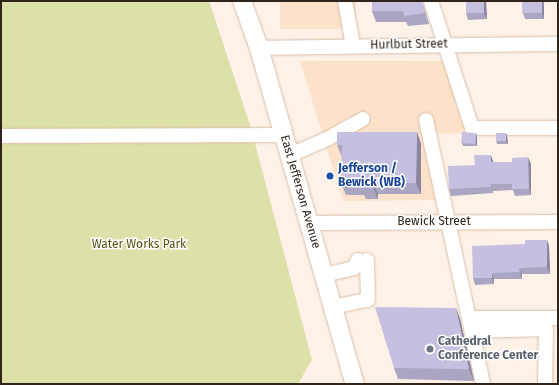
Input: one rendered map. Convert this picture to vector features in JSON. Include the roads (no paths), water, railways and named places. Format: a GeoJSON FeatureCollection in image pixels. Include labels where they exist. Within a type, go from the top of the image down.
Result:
{"type":"FeatureCollection","features":[{"type":"Feature","properties":{"kind":"main road","name":"East Jefferson Avenue"},"geometry":{"type":"LineString","coordinates":[[242,1],[259,48],[355,384]]}},
{"type":"Feature","properties":{"kind":"street"},"geometry":{"type":"LineString","coordinates":[[345,1],[353,46]]}},
{"type":"Feature","properties":{"kind":"street"},"geometry":{"type":"LineString","coordinates":[[431,1],[472,128],[558,128]]}},
{"type":"Feature","properties":{"kind":"street","name":"Hurlbut Street"},"geometry":{"type":"LineString","coordinates":[[259,48],[558,44]]}},
{"type":"Feature","properties":{"kind":"street"},"geometry":{"type":"LineString","coordinates":[[290,155],[327,139],[362,119]]}},
{"type":"Feature","properties":{"kind":"street"},"geometry":{"type":"LineString","coordinates":[[426,120],[483,384]]}},
{"type":"Feature","properties":{"kind":"street"},"geometry":{"type":"LineString","coordinates":[[1,136],[284,135]]}},
{"type":"Feature","properties":{"kind":"street","name":"Bewick Street"},"geometry":{"type":"LineString","coordinates":[[310,223],[558,222]]}},
{"type":"Feature","properties":{"kind":"street"},"geometry":{"type":"LineString","coordinates":[[324,275],[354,268],[363,260],[368,300],[333,307]]}},
{"type":"Feature","properties":{"kind":"street"},"geometry":{"type":"LineString","coordinates":[[471,324],[558,318]]}},
{"type":"Feature","properties":{"kind":"street"},"geometry":{"type":"LineString","coordinates":[[471,324],[546,330],[545,384]]}},
{"type":"Feature","properties":{"kind":"place","name":"Jefferson / Bewick (WB)"},"geometry":{"type":"Point","coordinates":[330,176]}},
{"type":"Feature","properties":{"kind":"place","name":"Cathedral Conference Center"},"geometry":{"type":"Point","coordinates":[430,349]}},
{"type":"Feature","properties":{"kind":"park label","name":"Water Works Park"},"geometry":{"type":"Point","coordinates":[139,245]}}]}
